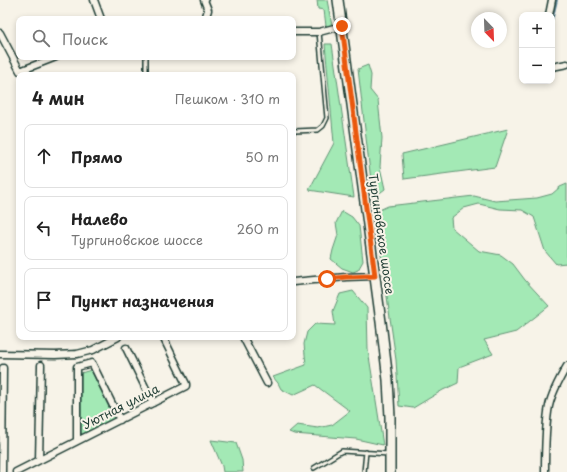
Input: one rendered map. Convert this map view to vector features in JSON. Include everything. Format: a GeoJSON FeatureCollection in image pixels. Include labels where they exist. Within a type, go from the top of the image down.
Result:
{"type":"FeatureCollection","features":[{"type":"Feature","properties":{"kind":"main road","name":"Тургиновское шоссе"},"geometry":{"type":"LineString","coordinates":[[338,0],[389,393],[391,454],[390,472]]}},
{"type":"Feature","properties":{"kind":"street"},"geometry":{"type":"LineString","coordinates":[[94,0],[100,16]]}},
{"type":"Feature","properties":{"kind":"street"},"geometry":{"type":"LineString","coordinates":[[204,0],[208,10],[206,16]]}},
{"type":"Feature","properties":{"kind":"street"},"geometry":{"type":"LineString","coordinates":[[550,12],[552,0]]}},
{"type":"Feature","properties":{"kind":"street"},"geometry":{"type":"LineString","coordinates":[[296,32],[319,32],[342,26]]}},
{"type":"Feature","properties":{"kind":"street"},"geometry":{"type":"LineString","coordinates":[[0,33],[20,71],[48,60]]}},
{"type":"Feature","properties":{"kind":"street"},"geometry":{"type":"LineString","coordinates":[[555,66],[567,64]]}},
{"type":"Feature","properties":{"kind":"street"},"geometry":{"type":"LineString","coordinates":[[296,282],[375,276]]}},
{"type":"Feature","properties":{"kind":"street"},"geometry":{"type":"LineString","coordinates":[[0,354],[77,354],[93,350],[112,340]]}},
{"type":"Feature","properties":{"kind":"street","name":"Уютная улица"},"geometry":{"type":"LineString","coordinates":[[16,472],[186,386],[164,340]]}},
{"type":"Feature","properties":{"kind":"street"},"geometry":{"type":"LineString","coordinates":[[244,340],[267,383]]}},
{"type":"Feature","properties":{"kind":"street"},"geometry":{"type":"LineString","coordinates":[[126,348],[153,403]]}},
{"type":"Feature","properties":{"kind":"street"},"geometry":{"type":"LineString","coordinates":[[77,441],[77,367],[92,363],[120,420]]}},
{"type":"Feature","properties":{"kind":"street"},"geometry":{"type":"LineString","coordinates":[[39,460],[41,365]]}},
{"type":"Feature","properties":{"kind":"street"},"geometry":{"type":"LineString","coordinates":[[545,472],[547,422],[550,404],[559,379],[567,366]]}},
{"type":"Feature","properties":{"kind":"street"},"geometry":{"type":"LineString","coordinates":[[2,472],[3,368]]}},
{"type":"Feature","properties":{"kind":"lane"},"geometry":{"type":"LineString","coordinates":[[296,131],[318,130],[323,126],[327,118],[319,32]]}},
{"type":"Feature","properties":{"kind":"lane"},"geometry":{"type":"LineString","coordinates":[[146,60],[146,72]]}},
{"type":"Feature","properties":{"kind":"lane"},"geometry":{"type":"LineString","coordinates":[[314,468],[342,451],[391,454]]}},
{"type":"Feature","properties":{"kind":"lane"},"geometry":{"type":"LineString","coordinates":[[364,472],[366,452]]}},
{"type":"Feature","properties":{"kind":"green space"},"geometry":{"type":"Polygon","coordinates":[[[317,0],[327,0],[332,26],[326,26],[324,10],[318,9],[317,0]]]}},
{"type":"Feature","properties":{"kind":"green space"},"geometry":{"type":"Polygon","coordinates":[[[325,44],[332,44],[354,197],[309,190],[334,143],[325,44]]]}},
{"type":"Feature","properties":{"kind":"green space"},"geometry":{"type":"Polygon","coordinates":[[[368,65],[371,75],[370,90],[378,100],[382,138],[380,167],[385,189],[373,198],[358,69],[368,65]]]}},
{"type":"Feature","properties":{"kind":"green space"},"geometry":{"type":"Polygon","coordinates":[[[508,129],[495,167],[404,179],[402,154],[508,129]]]}},
{"type":"Feature","properties":{"kind":"green space"},"geometry":{"type":"Polygon","coordinates":[[[567,184],[567,263],[556,264],[545,251],[534,217],[522,210],[500,209],[479,204],[464,208],[451,218],[452,228],[479,251],[501,255],[513,264],[525,280],[549,306],[516,332],[484,340],[493,354],[459,367],[458,383],[413,408],[399,406],[396,360],[375,212],[388,206],[474,196],[495,201],[537,198],[552,194],[560,187],[567,184]]]}},
{"type":"Feature","properties":{"kind":"green space"},"geometry":{"type":"Polygon","coordinates":[[[342,211],[352,217],[359,226],[363,261],[358,270],[353,272],[342,268],[331,259],[338,235],[336,223],[342,211]]]}},
{"type":"Feature","properties":{"kind":"green space"},"geometry":{"type":"Polygon","coordinates":[[[353,291],[367,308],[368,350],[383,445],[356,439],[294,434],[289,432],[297,425],[318,428],[332,425],[350,411],[315,385],[293,395],[281,389],[273,377],[306,365],[304,344],[307,332],[315,324],[335,325],[333,311],[340,294],[353,291]]]}},
{"type":"Feature","properties":{"kind":"green space"},"geometry":{"type":"Polygon","coordinates":[[[91,370],[114,418],[112,422],[84,435],[81,434],[81,373],[91,370]]]}},
{"type":"Feature","properties":{"kind":"green space"},"geometry":{"type":"Polygon","coordinates":[[[211,440],[236,443],[242,460],[243,472],[223,472],[211,440]]]}},
{"type":"Feature","properties":{"kind":"waterway"},"geometry":{"type":"LineString","coordinates":[[554,12],[557,0]]}},
{"type":"Feature","properties":{"kind":"route"},"geometry":{"type":"LineString","coordinates":[[327,279],[375,276],[342,26]]}}]}
